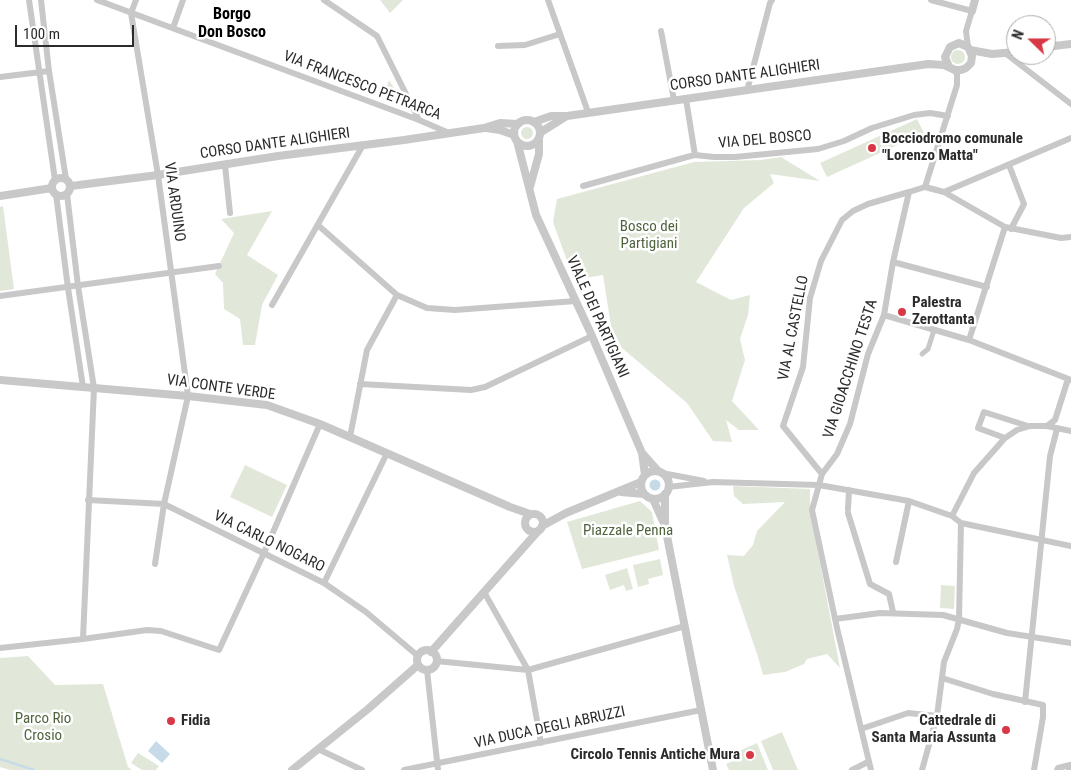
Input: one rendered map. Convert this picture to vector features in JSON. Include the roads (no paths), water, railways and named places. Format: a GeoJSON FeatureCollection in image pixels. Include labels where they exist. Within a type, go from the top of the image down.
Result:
{"type":"FeatureCollection","features":[{"type":"Feature","properties":{"kind":"street"},"geometry":{"type":"LineString","coordinates":[[29,0],[83,387]]}},
{"type":"Feature","properties":{"kind":"street"},"geometry":{"type":"LineString","coordinates":[[41,0],[49,71],[68,182],[67,194],[78,286],[94,388],[83,639]]}},
{"type":"Feature","properties":{"kind":"street","name":"VIA FRANCESCO PETRARCA"},"geometry":{"type":"LineString","coordinates":[[97,0],[419,120],[449,133]]}},
{"type":"Feature","properties":{"kind":"street"},"geometry":{"type":"LineString","coordinates":[[131,13],[136,0]]}},
{"type":"Feature","properties":{"kind":"street"},"geometry":{"type":"LineString","coordinates":[[173,28],[183,0]]}},
{"type":"Feature","properties":{"kind":"street"},"geometry":{"type":"LineString","coordinates":[[324,0],[377,36],[419,120]]}},
{"type":"Feature","properties":{"kind":"street"},"geometry":{"type":"LineString","coordinates":[[548,0],[588,112]]}},
{"type":"Feature","properties":{"kind":"street"},"geometry":{"type":"LineString","coordinates":[[931,0],[972,11]]}},
{"type":"Feature","properties":{"kind":"street"},"geometry":{"type":"LineString","coordinates":[[925,187],[955,93],[958,77],[945,59],[949,48],[962,35],[975,0]]}},
{"type":"Feature","properties":{"kind":"street"},"geometry":{"type":"LineString","coordinates":[[746,91],[770,1]]}},
{"type":"Feature","properties":{"kind":"street","name":"VIA ARDUINO"},"geometry":{"type":"LineString","coordinates":[[131,13],[158,175],[188,396],[164,504],[155,564]]}},
{"type":"Feature","properties":{"kind":"street"},"geometry":{"type":"LineString","coordinates":[[955,93],[972,56],[966,35],[968,23]]}},
{"type":"Feature","properties":{"kind":"street"},"geometry":{"type":"LineString","coordinates":[[661,31],[674,100]]}},
{"type":"Feature","properties":{"kind":"street"},"geometry":{"type":"LineString","coordinates":[[498,46],[525,45],[560,34]]}},
{"type":"Feature","properties":{"kind":"street"},"geometry":{"type":"LineString","coordinates":[[949,48],[959,43],[988,53],[1003,54],[1071,104]]}},
{"type":"Feature","properties":{"kind":"street"},"geometry":{"type":"LineString","coordinates":[[1056,46],[1071,44]]}},
{"type":"Feature","properties":{"kind":"street","name":"CORSO DANTE ALIGHIERI"},"geometry":{"type":"LineString","coordinates":[[928,64],[941,57],[949,48]]}},
{"type":"Feature","properties":{"kind":"street"},"geometry":{"type":"LineString","coordinates":[[951,68],[961,70],[979,58],[1006,54]]}},
{"type":"Feature","properties":{"kind":"street","name":"CORSO DANTE ALIGHIERI"},"geometry":{"type":"LineString","coordinates":[[534,122],[551,116],[567,116],[928,64],[943,64],[951,68]]}},
{"type":"Feature","properties":{"kind":"street"},"geometry":{"type":"LineString","coordinates":[[0,78],[49,71]]}},
{"type":"Feature","properties":{"kind":"street"},"geometry":{"type":"LineString","coordinates":[[686,99],[695,155]]}},
{"type":"Feature","properties":{"kind":"street","name":"VIA DEL BOSCO"},"geometry":{"type":"LineString","coordinates":[[583,186],[695,155],[735,157],[818,149],[914,114],[948,116]]}},
{"type":"Feature","properties":{"kind":"street","name":"CORSO DANTE ALIGHIERI"},"geometry":{"type":"LineString","coordinates":[[540,136],[567,116]]}},
{"type":"Feature","properties":{"kind":"street"},"geometry":{"type":"LineString","coordinates":[[526,120],[534,122],[540,128],[540,136],[537,142],[529,146],[520,144],[516,138],[518,124],[526,120]]}},
{"type":"Feature","properties":{"kind":"street","name":"CORSO DANTE ALIGHIERI"},"geometry":{"type":"LineString","coordinates":[[54,187],[60,178],[68,182],[158,175],[484,128],[500,123],[518,124]]}},
{"type":"Feature","properties":{"kind":"street","name":"CORSO DANTE ALIGHIERI"},"geometry":{"type":"LineString","coordinates":[[484,128],[500,130],[516,138]]}},
{"type":"Feature","properties":{"kind":"street","name":"VIALE DEI PARTIGIANI"},"geometry":{"type":"LineString","coordinates":[[530,192],[532,177],[539,154],[540,136]]}},
{"type":"Feature","properties":{"kind":"street","name":"VIALE DEI PARTIGIANI"},"geometry":{"type":"LineString","coordinates":[[516,138],[536,215],[544,235],[592,336],[642,453],[660,472]]}},
{"type":"Feature","properties":{"kind":"street"},"geometry":{"type":"LineString","coordinates":[[944,192],[1071,138]]}},
{"type":"Feature","properties":{"kind":"street"},"geometry":{"type":"LineString","coordinates":[[272,305],[363,146]]}},
{"type":"Feature","properties":{"kind":"street"},"geometry":{"type":"LineString","coordinates":[[225,165],[230,213]]}},
{"type":"Feature","properties":{"kind":"street"},"geometry":{"type":"LineString","coordinates":[[969,340],[1008,228],[1024,204],[1009,165]]}},
{"type":"Feature","properties":{"kind":"street"},"geometry":{"type":"LineString","coordinates":[[54,187],[62,196],[67,194]]}},
{"type":"Feature","properties":{"kind":"street"},"geometry":{"type":"LineString","coordinates":[[0,196],[54,187]]}},
{"type":"Feature","properties":{"kind":"street"},"geometry":{"type":"LineString","coordinates":[[909,192],[925,187],[944,192],[1008,228],[1061,238],[1071,237]]}},
{"type":"Feature","properties":{"kind":"street","name":"VIA GIOACCHINO TESTA"},"geometry":{"type":"LineString","coordinates":[[871,770],[835,619],[812,510],[822,474],[837,454],[850,424],[868,354],[884,315],[893,262],[909,192]]}},
{"type":"Feature","properties":{"kind":"street","name":"VIA AL CASTELLO"},"geometry":{"type":"LineString","coordinates":[[822,474],[783,426],[803,367],[810,298],[821,261],[842,220],[853,211],[868,204],[909,192]]}},
{"type":"Feature","properties":{"kind":"street"},"geometry":{"type":"LineString","coordinates":[[318,226],[397,295],[427,308],[455,310],[576,301]]}},
{"type":"Feature","properties":{"kind":"street"},"geometry":{"type":"LineString","coordinates":[[893,262],[987,288]]}},
{"type":"Feature","properties":{"kind":"street"},"geometry":{"type":"LineString","coordinates":[[0,296],[219,266]]}},
{"type":"Feature","properties":{"kind":"street"},"geometry":{"type":"LineString","coordinates":[[350,437],[366,350],[397,295]]}},
{"type":"Feature","properties":{"kind":"street"},"geometry":{"type":"LineString","coordinates":[[884,315],[969,340],[1070,380],[1055,420],[1047,426]]}},
{"type":"Feature","properties":{"kind":"street"},"geometry":{"type":"LineString","coordinates":[[922,354],[928,349],[934,330]]}},
{"type":"Feature","properties":{"kind":"street"},"geometry":{"type":"LineString","coordinates":[[360,384],[471,390],[485,387],[592,336]]}},
{"type":"Feature","properties":{"kind":"street","name":"VIA CONTE VERDE"},"geometry":{"type":"LineString","coordinates":[[0,380],[188,396],[267,405],[320,424],[510,507],[540,516],[566,513]]}},
{"type":"Feature","properties":{"kind":"street"},"geometry":{"type":"LineString","coordinates":[[1005,438],[978,428],[984,412],[1030,426],[1067,429],[1050,456],[1025,702]]}},
{"type":"Feature","properties":{"kind":"street"},"geometry":{"type":"LineString","coordinates":[[0,648],[154,630],[219,650],[264,553],[320,424]]}},
{"type":"Feature","properties":{"kind":"street"},"geometry":{"type":"LineString","coordinates":[[952,516],[974,473],[1005,438],[1017,430],[1030,426]]}},
{"type":"Feature","properties":{"kind":"street"},"geometry":{"type":"LineString","coordinates":[[324,583],[387,453]]}},
{"type":"Feature","properties":{"kind":"street","name":"VIALE DEI PARTIGIANI"},"geometry":{"type":"LineString","coordinates":[[642,453],[643,478]]}},
{"type":"Feature","properties":{"kind":"street"},"geometry":{"type":"LineString","coordinates":[[713,770],[665,526],[653,499],[644,494],[642,490],[643,478],[653,471],[713,482],[819,485],[849,490],[908,501],[952,516],[961,523],[1071,546]]}},
{"type":"Feature","properties":{"kind":"street"},"geometry":{"type":"LineString","coordinates":[[660,472],[668,480],[665,526]]}},
{"type":"Feature","properties":{"kind":"street","name":"VIA CONTE VERDE"},"geometry":{"type":"LineString","coordinates":[[540,528],[566,513],[619,492],[643,478]]}},
{"type":"Feature","properties":{"kind":"street"},"geometry":{"type":"LineString","coordinates":[[653,499],[662,497],[667,491],[713,482]]}},
{"type":"Feature","properties":{"kind":"street"},"geometry":{"type":"LineString","coordinates":[[849,490],[848,511],[870,584],[889,594],[894,612]]}},
{"type":"Feature","properties":{"kind":"street","name":"VIA CONTE VERDE"},"geometry":{"type":"LineString","coordinates":[[619,492],[644,494]]}},
{"type":"Feature","properties":{"kind":"street","name":"VIA CARLO NOGARO"},"geometry":{"type":"LineString","coordinates":[[88,500],[164,504],[324,583],[366,612],[418,656]]}},
{"type":"Feature","properties":{"kind":"street"},"geometry":{"type":"LineString","coordinates":[[896,562],[908,501]]}},
{"type":"Feature","properties":{"kind":"street","name":"VIA CONTE VERDE"},"geometry":{"type":"LineString","coordinates":[[510,507],[526,525]]}},
{"type":"Feature","properties":{"kind":"street"},"geometry":{"type":"LineString","coordinates":[[521,552],[527,537],[526,518],[530,514]]}},
{"type":"Feature","properties":{"kind":"street"},"geometry":{"type":"LineString","coordinates":[[432,652],[521,552],[540,528],[543,521],[540,516]]}},
{"type":"Feature","properties":{"kind":"street"},"geometry":{"type":"LineString","coordinates":[[922,770],[937,716],[944,662],[959,619],[961,523]]}},
{"type":"Feature","properties":{"kind":"street"},"geometry":{"type":"LineString","coordinates":[[526,525],[533,532],[540,528]]}},
{"type":"Feature","properties":{"kind":"street"},"geometry":{"type":"LineString","coordinates":[[484,592],[528,670],[541,743]]}},
{"type":"Feature","properties":{"kind":"street"},"geometry":{"type":"LineString","coordinates":[[835,619],[894,612],[943,615],[993,630],[1071,643]]}},
{"type":"Feature","properties":{"kind":"street"},"geometry":{"type":"LineString","coordinates":[[436,661],[528,670],[685,626]]}},
{"type":"Feature","properties":{"kind":"street"},"geometry":{"type":"LineString","coordinates":[[292,770],[368,709],[418,665],[418,656],[422,651],[432,652],[435,655],[436,661],[434,666],[427,670]]}},
{"type":"Feature","properties":{"kind":"street"},"geometry":{"type":"LineString","coordinates":[[418,665],[427,670]]}},
{"type":"Feature","properties":{"kind":"street"},"geometry":{"type":"LineString","coordinates":[[427,670],[438,767]]}},
{"type":"Feature","properties":{"kind":"street"},"geometry":{"type":"LineString","coordinates":[[942,678],[994,694],[1043,705],[1043,717],[1034,770]]}},
{"type":"Feature","properties":{"kind":"street","name":"VIA DUCA DEGLI ABRUZZI"},"geometry":{"type":"LineString","coordinates":[[404,770],[438,767],[541,743],[701,710]]}},
{"type":"Feature","properties":{"kind":"street"},"geometry":{"type":"LineString","coordinates":[[861,728],[908,713],[937,716]]}},
{"type":"Feature","properties":{"kind":"street"},"geometry":{"type":"LineString","coordinates":[[318,749],[362,770]]}},
{"type":"Feature","properties":{"kind":"street"},"geometry":{"type":"LineString","coordinates":[[852,770],[868,762]]}},
{"type":"Feature","properties":{"kind":"street"},"geometry":{"type":"LineString","coordinates":[[1057,770],[1058,768],[1070,766]]}},
{"type":"Feature","properties":{"kind":"water"},"geometry":{"type":"Polygon","coordinates":[[[655,479],[661,485],[655,491],[649,485],[655,479]]]}},
{"type":"Feature","properties":{"kind":"water"},"geometry":{"type":"Polygon","coordinates":[[[156,741],[170,754],[162,763],[148,751],[156,741]]]}},
{"type":"Feature","properties":{"kind":"waterway"},"geometry":{"type":"LineString","coordinates":[[0,759],[34,770]]}},
{"type":"Feature","properties":{"kind":"place","name":"Bocciodromo comunale \"Lorenzo Matta\""},"geometry":{"type":"Point","coordinates":[872,148]}},
{"type":"Feature","properties":{"kind":"place","name":"Palestra Zerottanta"},"geometry":{"type":"Point","coordinates":[902,312]}},
{"type":"Feature","properties":{"kind":"place","name":"Fidia"},"geometry":{"type":"Point","coordinates":[171,721]}},
{"type":"Feature","properties":{"kind":"place","name":"Cattedrale di Santa Maria Assunta"},"geometry":{"type":"Point","coordinates":[1006,730]}},
{"type":"Feature","properties":{"kind":"place","name":"Circolo Tennis Antiche Mura"},"geometry":{"type":"Point","coordinates":[750,755]}},
{"type":"Feature","properties":{"kind":"district","name":"Borgo Don Bosco"},"geometry":{"type":"Point","coordinates":[232,24]}},
{"type":"Feature","properties":{"kind":"park label","name":"Bosco dei Partigiani"},"geometry":{"type":"Point","coordinates":[649,236]}},
{"type":"Feature","properties":{"kind":"park label","name":"Piazzale Penna"},"geometry":{"type":"Point","coordinates":[628,531]}},
{"type":"Feature","properties":{"kind":"park label","name":"Parco Rio Crosio"},"geometry":{"type":"Point","coordinates":[43,728]}}]}
